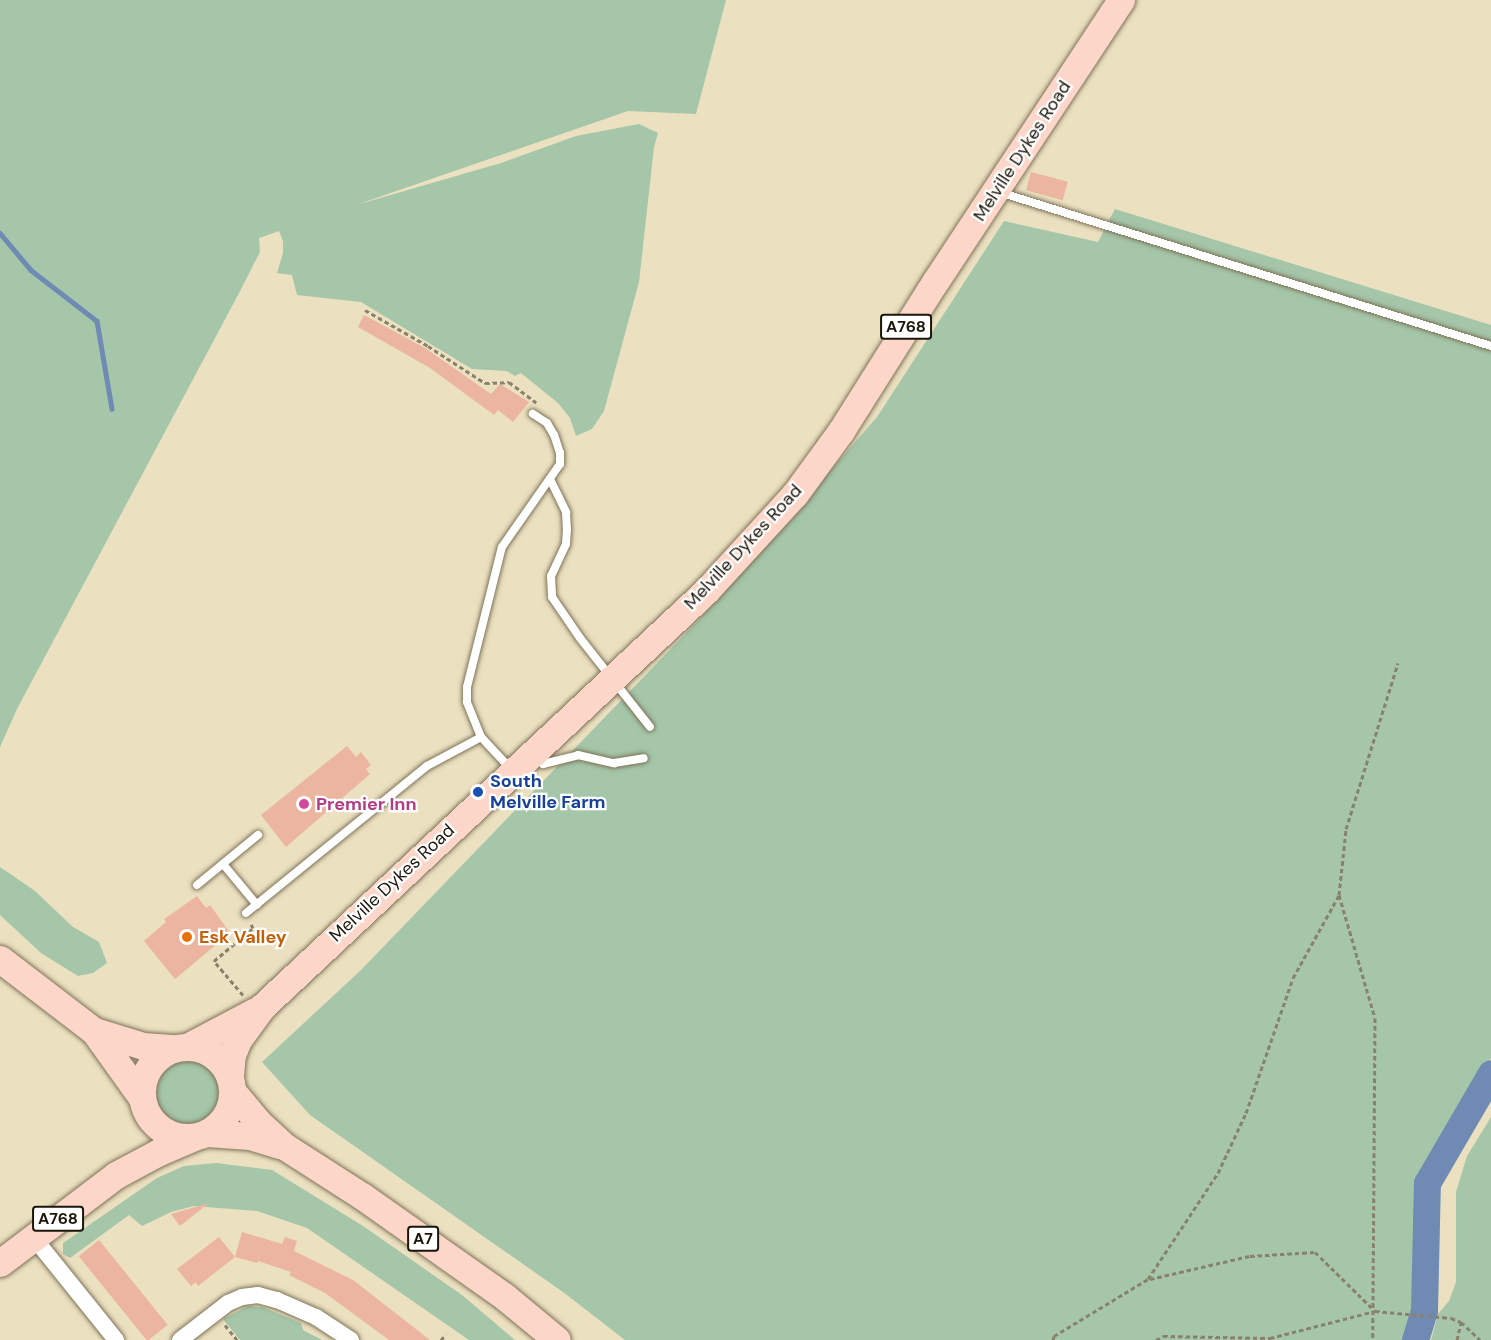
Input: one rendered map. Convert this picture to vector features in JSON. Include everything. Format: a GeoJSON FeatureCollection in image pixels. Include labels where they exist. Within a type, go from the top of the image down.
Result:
{"type":"FeatureCollection","features":[{"type":"Feature","properties":{"kind":"main road","name":"Melville Dykes Road"},"geometry":{"type":"LineString","coordinates":[[181,1047],[253,1002],[512,771],[706,591],[795,494],[841,431],[1121,0]]}},
{"type":"Feature","properties":{"kind":"main road"},"geometry":{"type":"LineString","coordinates":[[0,959],[94,1031],[160,1128],[183,1137],[201,1135],[226,1116],[232,1084],[221,1061],[207,1050],[143,1046],[94,1031]]}},
{"type":"Feature","properties":{"kind":"main road","name":"Melville Dykes Road"},"geometry":{"type":"LineString","coordinates":[[232,1084],[232,1056],[253,1002]]}},
{"type":"Feature","properties":{"kind":"main road"},"geometry":{"type":"LineString","coordinates":[[143,1103],[142,1082],[149,1067],[159,1055],[181,1047]]}},
{"type":"Feature","properties":{"kind":"main road","name":"A7"},"geometry":{"type":"LineString","coordinates":[[232,1084],[257,1121],[284,1146],[362,1196],[505,1297],[556,1340]]}},
{"type":"Feature","properties":{"kind":"main road","name":"A768"},"geometry":{"type":"LineString","coordinates":[[116,1175],[138,1143],[143,1128],[143,1103]]}},
{"type":"Feature","properties":{"kind":"main road","name":"A7"},"geometry":{"type":"LineString","coordinates":[[201,1135],[250,1136],[284,1146]]}},
{"type":"Feature","properties":{"kind":"main road","name":"A768"},"geometry":{"type":"LineString","coordinates":[[0,1263],[116,1175],[159,1152],[201,1135]]}},
{"type":"Feature","properties":{"kind":"street"},"geometry":{"type":"LineString","coordinates":[[34,1238],[116,1340]]}},
{"type":"Feature","properties":{"kind":"street"},"geometry":{"type":"LineString","coordinates":[[180,1340],[228,1303],[242,1297],[258,1295],[277,1300],[316,1317],[351,1340]]}},
{"type":"Feature","properties":{"kind":"lane"},"geometry":{"type":"LineString","coordinates":[[996,191],[1491,346]]}},
{"type":"Feature","properties":{"kind":"lane"},"geometry":{"type":"LineString","coordinates":[[512,771],[482,737],[470,711],[467,687],[502,547],[560,464],[560,453],[547,423],[533,414]]}},
{"type":"Feature","properties":{"kind":"lane"},"geometry":{"type":"LineString","coordinates":[[550,479],[566,512],[567,529],[566,544],[551,576],[552,597],[561,613],[650,727]]}},
{"type":"Feature","properties":{"kind":"lane"},"geometry":{"type":"LineString","coordinates":[[246,913],[427,766],[482,737]]}},
{"type":"Feature","properties":{"kind":"lane"},"geometry":{"type":"LineString","coordinates":[[532,752],[543,764],[578,755],[614,763],[644,758]]}},
{"type":"Feature","properties":{"kind":"lane"},"geometry":{"type":"LineString","coordinates":[[197,885],[258,835]]}},
{"type":"Feature","properties":{"kind":"lane"},"geometry":{"type":"LineString","coordinates":[[223,864],[257,905]]}},
{"type":"Feature","properties":{"kind":"path"},"geometry":{"type":"LineString","coordinates":[[365,310],[428,346],[485,383],[509,382],[523,390],[540,405],[533,414]]}},
{"type":"Feature","properties":{"kind":"path"},"geometry":{"type":"LineString","coordinates":[[1373,1340],[1375,1311],[1375,1018],[1339,895],[1346,829],[1398,663]]}},
{"type":"Feature","properties":{"kind":"path"},"geometry":{"type":"LineString","coordinates":[[1148,1279],[1218,1173],[1246,1113],[1293,978],[1339,895]]}},
{"type":"Feature","properties":{"kind":"path"},"geometry":{"type":"LineString","coordinates":[[246,913],[253,928],[214,961],[253,1002]]}},
{"type":"Feature","properties":{"kind":"path"},"geometry":{"type":"LineString","coordinates":[[1053,1340],[1054,1336],[1148,1279],[1250,1256],[1315,1252],[1375,1311]]}},
{"type":"Feature","properties":{"kind":"path"},"geometry":{"type":"LineString","coordinates":[[1156,1340],[1163,1336],[1270,1338],[1375,1311],[1451,1318],[1461,1322],[1480,1340]]}},
{"type":"Feature","properties":{"kind":"path"},"geometry":{"type":"LineString","coordinates":[[1456,1340],[1461,1322]]}},
{"type":"Feature","properties":{"kind":"path"},"geometry":{"type":"LineString","coordinates":[[441,1340],[446,1334]]}},
{"type":"Feature","properties":{"kind":"green space"},"geometry":{"type":"Polygon","coordinates":[[[0,0],[726,0],[696,114],[628,111],[356,205],[501,163],[576,136],[639,124],[658,133],[654,147],[639,282],[604,411],[592,429],[576,436],[570,418],[558,403],[521,373],[515,376],[507,371],[472,369],[361,302],[297,295],[292,275],[277,273],[283,253],[283,241],[279,231],[259,238],[260,252],[17,709],[0,747],[0,0]]]}},
{"type":"Feature","properties":{"kind":"green space"},"geometry":{"type":"Polygon","coordinates":[[[1115,209],[1491,325],[1491,1058],[1464,1099],[1418,1182],[1413,1254],[1416,1310],[1408,1340],[625,1340],[563,1292],[310,1115],[262,1062],[360,971],[714,604],[877,417],[1004,221],[1098,242],[1115,209]]]}},
{"type":"Feature","properties":{"kind":"green space"},"geometry":{"type":"Polygon","coordinates":[[[0,867],[35,891],[73,927],[99,942],[107,963],[93,973],[78,976],[41,953],[0,915],[0,867]]]}},
{"type":"Feature","properties":{"kind":"green space"},"geometry":{"type":"Polygon","coordinates":[[[187,1060],[200,1063],[210,1070],[217,1080],[220,1093],[217,1106],[210,1116],[200,1123],[187,1126],[174,1123],[164,1116],[157,1106],[154,1093],[157,1080],[164,1070],[174,1063],[187,1060]]]}},
{"type":"Feature","properties":{"kind":"green space"},"geometry":{"type":"Polygon","coordinates":[[[1491,1117],[1491,1340],[1431,1340],[1438,1314],[1449,1301],[1456,1282],[1456,1192],[1467,1156],[1491,1117]]]}},
{"type":"Feature","properties":{"kind":"green space"},"geometry":{"type":"Polygon","coordinates":[[[216,1163],[272,1170],[363,1226],[462,1295],[515,1340],[469,1340],[307,1228],[257,1211],[194,1206],[171,1212],[142,1226],[129,1215],[70,1258],[63,1254],[63,1243],[157,1178],[184,1166],[216,1163]]]}},
{"type":"Feature","properties":{"kind":"green space"},"geometry":{"type":"Polygon","coordinates":[[[248,1306],[262,1307],[301,1323],[303,1330],[322,1340],[240,1340],[223,1319],[248,1306]]]}},
{"type":"Feature","properties":{"kind":"building"},"geometry":{"type":"Polygon","coordinates":[[[1031,172],[1068,182],[1063,200],[1026,190],[1031,172]]]}},
{"type":"Feature","properties":{"kind":"building"},"geometry":{"type":"Polygon","coordinates":[[[364,315],[425,348],[491,394],[500,384],[529,402],[513,422],[498,410],[494,415],[430,368],[358,327],[364,315]]]}},
{"type":"Feature","properties":{"kind":"building","name":"Premier Inn"},"geometry":{"type":"Polygon","coordinates":[[[347,746],[356,757],[361,752],[371,765],[366,769],[370,774],[286,847],[261,815],[347,746]]]}},
{"type":"Feature","properties":{"kind":"building","name":"Esk Valley"},"geometry":{"type":"Polygon","coordinates":[[[197,896],[206,908],[210,905],[230,933],[175,979],[144,941],[166,922],[164,919],[197,896]]]}},
{"type":"Feature","properties":{"kind":"building"},"geometry":{"type":"Polygon","coordinates":[[[209,1203],[180,1226],[171,1214],[209,1203]]]}},
{"type":"Feature","properties":{"kind":"building"},"geometry":{"type":"Polygon","coordinates":[[[242,1232],[282,1244],[285,1237],[297,1241],[294,1251],[353,1280],[430,1340],[389,1340],[325,1293],[289,1275],[291,1272],[258,1261],[257,1263],[235,1257],[242,1232]]]}},
{"type":"Feature","properties":{"kind":"building"},"geometry":{"type":"Polygon","coordinates":[[[219,1237],[235,1257],[198,1286],[196,1282],[191,1286],[177,1269],[219,1237]]]}},
{"type":"Feature","properties":{"kind":"building"},"geometry":{"type":"Polygon","coordinates":[[[99,1240],[168,1325],[147,1340],[79,1256],[99,1240]]]}},
{"type":"Feature","properties":{"kind":"waterway"},"geometry":{"type":"LineString","coordinates":[[0,233],[31,270],[97,321],[112,409]]}},
{"type":"Feature","properties":{"kind":"waterway"},"geometry":{"type":"LineString","coordinates":[[1415,1340],[1424,1311],[1427,1183],[1491,1073]]}},
{"type":"Feature","properties":{"kind":"place","name":"South Melville Farm"},"geometry":{"type":"Point","coordinates":[478,792]}},
{"type":"Feature","properties":{"kind":"place","name":"Premier Inn"},"geometry":{"type":"Point","coordinates":[304,804]}},
{"type":"Feature","properties":{"kind":"place","name":"Esk Valley"},"geometry":{"type":"Point","coordinates":[187,937]}}]}
